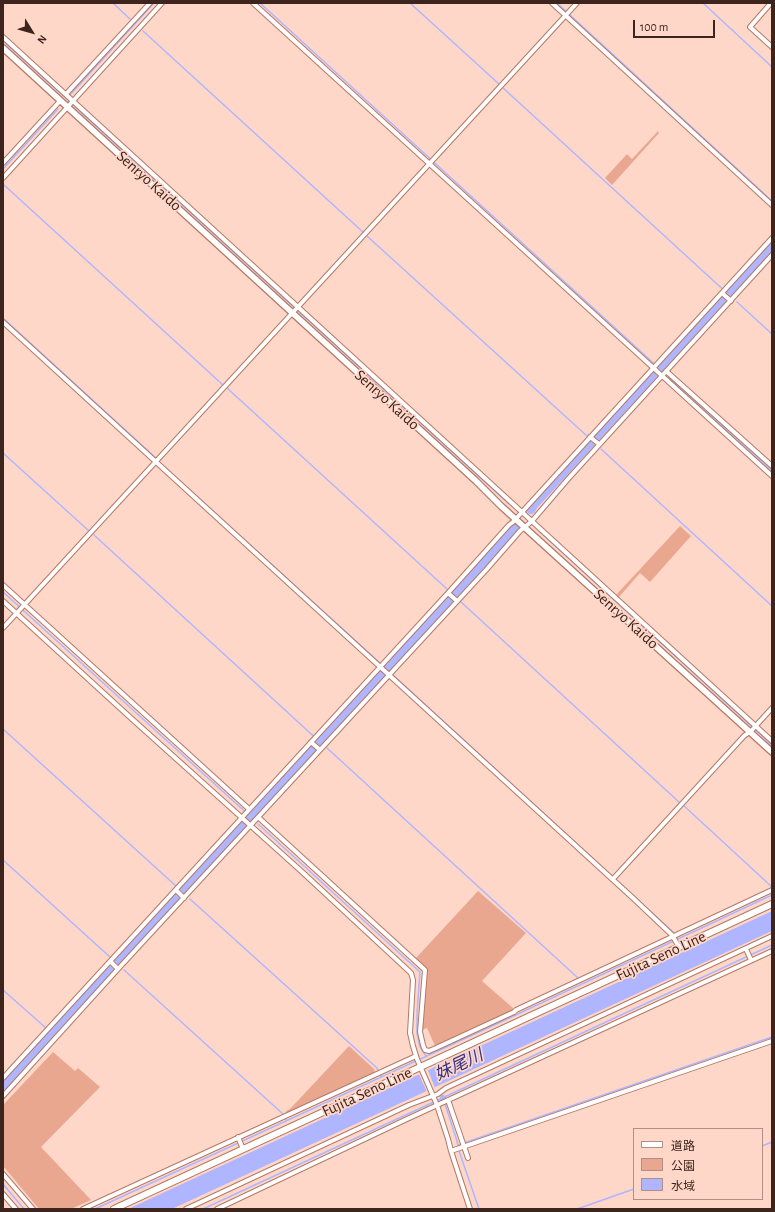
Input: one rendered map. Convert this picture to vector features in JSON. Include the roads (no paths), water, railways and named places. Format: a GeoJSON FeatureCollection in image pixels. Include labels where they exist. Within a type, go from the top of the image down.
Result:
{"type":"FeatureCollection","features":[{"type":"Feature","properties":{"kind":"main road","name":"Fujita Seno Line"},"geometry":{"type":"LineString","coordinates":[[114,1209],[240,1142],[346,1102],[419,1063],[595,987],[676,941],[772,904]]}},
{"type":"Feature","properties":{"kind":"street"},"geometry":{"type":"LineString","coordinates":[[3,178],[73,101],[134,27],[150,3]]}},
{"type":"Feature","properties":{"kind":"street"},"geometry":{"type":"LineString","coordinates":[[66,94],[134,27],[162,3]]}},
{"type":"Feature","properties":{"kind":"street"},"geometry":{"type":"LineString","coordinates":[[254,3],[431,162],[772,476]]}},
{"type":"Feature","properties":{"kind":"street"},"geometry":{"type":"LineString","coordinates":[[552,3],[567,14],[772,205]]}},
{"type":"Feature","properties":{"kind":"street"},"geometry":{"type":"LineString","coordinates":[[3,628],[577,3]]}},
{"type":"Feature","properties":{"kind":"street"},"geometry":{"type":"LineString","coordinates":[[772,10],[769,5],[750,27],[772,47]]}},
{"type":"Feature","properties":{"kind":"street"},"geometry":{"type":"LineString","coordinates":[[3,37],[66,94],[296,310],[532,521],[753,729],[772,741]]}},
{"type":"Feature","properties":{"kind":"street","name":"Senryo Kaido"},"geometry":{"type":"LineString","coordinates":[[3,48],[67,107],[296,310],[524,527],[753,729],[772,752]]}},
{"type":"Feature","properties":{"kind":"street"},"geometry":{"type":"LineString","coordinates":[[3,163],[60,100]]}},
{"type":"Feature","properties":{"kind":"street"},"geometry":{"type":"LineString","coordinates":[[3,1078],[449,594],[509,525],[772,238]]}},
{"type":"Feature","properties":{"kind":"street"},"geometry":{"type":"LineString","coordinates":[[3,1096],[183,896],[258,817],[318,749],[455,600],[524,527],[532,521],[598,443],[666,371],[729,299],[772,255]]}},
{"type":"Feature","properties":{"kind":"street"},"geometry":{"type":"LineString","coordinates":[[723,292],[729,299]]}},
{"type":"Feature","properties":{"kind":"street"},"geometry":{"type":"LineString","coordinates":[[3,322],[612,879],[676,941]]}},
{"type":"Feature","properties":{"kind":"street"},"geometry":{"type":"LineString","coordinates":[[666,371],[772,466]]}},
{"type":"Feature","properties":{"kind":"street"},"geometry":{"type":"LineString","coordinates":[[591,437],[598,443]]}},
{"type":"Feature","properties":{"kind":"street"},"geometry":{"type":"LineString","coordinates":[[3,585],[21,609],[245,815],[250,825],[367,924],[425,970],[419,1022],[421,1040],[425,1050],[428,1051],[436,1048],[579,980],[676,941],[772,890]]}},
{"type":"Feature","properties":{"kind":"street"},"geometry":{"type":"LineString","coordinates":[[449,594],[455,600]]}},
{"type":"Feature","properties":{"kind":"street"},"geometry":{"type":"LineString","coordinates":[[3,601],[21,609],[245,815]]}},
{"type":"Feature","properties":{"kind":"street"},"geometry":{"type":"LineString","coordinates":[[612,879],[744,736],[753,729],[772,708]]}},
{"type":"Feature","properties":{"kind":"street"},"geometry":{"type":"LineString","coordinates":[[314,740],[318,749]]}},
{"type":"Feature","properties":{"kind":"street"},"geometry":{"type":"LineString","coordinates":[[258,817],[367,924],[411,973],[414,980],[411,1037],[419,1063],[436,1103],[470,1209]]}},
{"type":"Feature","properties":{"kind":"street"},"geometry":{"type":"LineString","coordinates":[[176,890],[183,896]]}},
{"type":"Feature","properties":{"kind":"street"},"geometry":{"type":"LineString","coordinates":[[186,1209],[772,936]]}},
{"type":"Feature","properties":{"kind":"street"},"geometry":{"type":"LineString","coordinates":[[746,949],[750,957]]}},
{"type":"Feature","properties":{"kind":"street"},"geometry":{"type":"LineString","coordinates":[[216,1209],[436,1103],[448,1100],[750,957],[772,951]]}},
{"type":"Feature","properties":{"kind":"street"},"geometry":{"type":"LineString","coordinates":[[111,962],[118,968]]}},
{"type":"Feature","properties":{"kind":"street"},"geometry":{"type":"LineString","coordinates":[[411,1022],[419,1022]]}},
{"type":"Feature","properties":{"kind":"street"},"geometry":{"type":"LineString","coordinates":[[451,1151],[461,1146],[772,1041]]}},
{"type":"Feature","properties":{"kind":"street"},"geometry":{"type":"LineString","coordinates":[[83,1209],[240,1142],[284,1116],[380,1072],[419,1063]]}},
{"type":"Feature","properties":{"kind":"street"},"geometry":{"type":"LineString","coordinates":[[448,1100],[461,1146],[468,1158]]}},
{"type":"Feature","properties":{"kind":"street"},"geometry":{"type":"LineString","coordinates":[[3,1174],[32,1209]]}},
{"type":"Feature","properties":{"kind":"street"},"geometry":{"type":"LineString","coordinates":[[3,1194],[16,1209]]}},
{"type":"Feature","properties":{"kind":"water","name":"妹尾川"},"geometry":{"type":"Polygon","coordinates":[[[772,911],[772,931],[172,1209],[128,1209],[772,911]]]}},
{"type":"Feature","properties":{"kind":"waterway"},"geometry":{"type":"LineString","coordinates":[[113,3],[130,19]]}},
{"type":"Feature","properties":{"kind":"waterway"},"geometry":{"type":"LineString","coordinates":[[70,95],[154,3]]}},
{"type":"Feature","properties":{"kind":"waterway"},"geometry":{"type":"LineString","coordinates":[[260,3],[661,370]]}},
{"type":"Feature","properties":{"kind":"waterway"},"geometry":{"type":"LineString","coordinates":[[410,3],[499,84]]}},
{"type":"Feature","properties":{"kind":"waterway"},"geometry":{"type":"LineString","coordinates":[[557,3],[772,201]]}},
{"type":"Feature","properties":{"kind":"waterway"},"geometry":{"type":"LineString","coordinates":[[703,3],[772,67]]}},
{"type":"Feature","properties":{"kind":"waterway"},"geometry":{"type":"LineString","coordinates":[[143,31],[364,233]]}},
{"type":"Feature","properties":{"kind":"waterway"},"geometry":{"type":"LineString","coordinates":[[3,41],[69,101]]}},
{"type":"Feature","properties":{"kind":"waterway"},"geometry":{"type":"LineString","coordinates":[[502,87],[729,295]]}},
{"type":"Feature","properties":{"kind":"waterway"},"geometry":{"type":"LineString","coordinates":[[74,106],[509,504]]}},
{"type":"Feature","properties":{"kind":"waterway"},"geometry":{"type":"LineString","coordinates":[[3,169],[58,109]]}},
{"type":"Feature","properties":{"kind":"waterway"},"geometry":{"type":"LineString","coordinates":[[3,184],[223,385]]}},
{"type":"Feature","properties":{"kind":"waterway"},"geometry":{"type":"LineString","coordinates":[[367,236],[587,436]]}},
{"type":"Feature","properties":{"kind":"waterway"},"geometry":{"type":"LineString","coordinates":[[531,509],[533,505],[772,244]]}},
{"type":"Feature","properties":{"kind":"waterway"},"geometry":{"type":"LineString","coordinates":[[737,302],[772,334]]}},
{"type":"Feature","properties":{"kind":"waterway"},"geometry":{"type":"LineString","coordinates":[[3,318],[157,459]]}},
{"type":"Feature","properties":{"kind":"waterway"},"geometry":{"type":"LineString","coordinates":[[668,377],[772,471]]}},
{"type":"Feature","properties":{"kind":"waterway"},"geometry":{"type":"LineString","coordinates":[[227,388],[447,589]]}},
{"type":"Feature","properties":{"kind":"waterway"},"geometry":{"type":"LineString","coordinates":[[601,449],[772,606]]}},
{"type":"Feature","properties":{"kind":"waterway"},"geometry":{"type":"LineString","coordinates":[[3,453],[89,531]]}},
{"type":"Feature","properties":{"kind":"waterway"},"geometry":{"type":"LineString","coordinates":[[159,462],[380,663]]}},
{"type":"Feature","properties":{"kind":"waterway"},"geometry":{"type":"LineString","coordinates":[[3,1085],[514,528]]}},
{"type":"Feature","properties":{"kind":"waterway"},"geometry":{"type":"LineString","coordinates":[[539,531],[772,745]]}},
{"type":"Feature","properties":{"kind":"waterway"},"geometry":{"type":"LineString","coordinates":[[94,535],[321,743]]}},
{"type":"Feature","properties":{"kind":"waterway"},"geometry":{"type":"LineString","coordinates":[[3,592],[252,818]]}},
{"type":"Feature","properties":{"kind":"waterway"},"geometry":{"type":"LineString","coordinates":[[451,593],[455,596]]}},
{"type":"Feature","properties":{"kind":"waterway"},"geometry":{"type":"LineString","coordinates":[[461,602],[679,802]]}},
{"type":"Feature","properties":{"kind":"waterway"},"geometry":{"type":"LineString","coordinates":[[384,667],[387,670]]}},
{"type":"Feature","properties":{"kind":"waterway"},"geometry":{"type":"LineString","coordinates":[[393,675],[612,876]]}},
{"type":"Feature","properties":{"kind":"waterway"},"geometry":{"type":"LineString","coordinates":[[3,729],[176,886]]}},
{"type":"Feature","properties":{"kind":"waterway"},"geometry":{"type":"LineString","coordinates":[[327,748],[580,980]]}},
{"type":"Feature","properties":{"kind":"waterway"},"geometry":{"type":"LineString","coordinates":[[683,805],[772,887]]}},
{"type":"Feature","properties":{"kind":"waterway"},"geometry":{"type":"LineString","coordinates":[[258,824],[420,972],[417,1033],[420,1047],[426,1056]]}},
{"type":"Feature","properties":{"kind":"waterway"},"geometry":{"type":"LineString","coordinates":[[3,860],[110,957]]}},
{"type":"Feature","properties":{"kind":"waterway"},"geometry":{"type":"LineString","coordinates":[[615,879],[673,932]]}},
{"type":"Feature","properties":{"kind":"waterway"},"geometry":{"type":"LineString","coordinates":[[180,889],[183,892]]}},
{"type":"Feature","properties":{"kind":"waterway"},"geometry":{"type":"LineString","coordinates":[[95,1209],[772,895]]}},
{"type":"Feature","properties":{"kind":"waterway"},"geometry":{"type":"LineString","coordinates":[[190,899],[377,1068],[381,1076]]}},
{"type":"Feature","properties":{"kind":"waterway"},"geometry":{"type":"LineString","coordinates":[[203,1209],[772,945]]}},
{"type":"Feature","properties":{"kind":"waterway"},"geometry":{"type":"LineString","coordinates":[[114,960],[118,964]]}},
{"type":"Feature","properties":{"kind":"waterway"},"geometry":{"type":"LineString","coordinates":[[124,970],[283,1114],[286,1120]]}},
{"type":"Feature","properties":{"kind":"waterway"},"geometry":{"type":"LineString","coordinates":[[3,990],[46,1028]]}},
{"type":"Feature","properties":{"kind":"waterway"},"geometry":{"type":"LineString","coordinates":[[458,1145],[772,1037]]}},
{"type":"Feature","properties":{"kind":"waterway"},"geometry":{"type":"LineString","coordinates":[[445,1104],[479,1209]]}},
{"type":"Feature","properties":{"kind":"waterway"},"geometry":{"type":"LineString","coordinates":[[763,1146],[772,1142]]}},
{"type":"Feature","properties":{"kind":"waterway"},"geometry":{"type":"LineString","coordinates":[[3,1184],[24,1209]]}},
{"type":"Feature","properties":{"kind":"waterway"},"geometry":{"type":"LineString","coordinates":[[577,1209],[633,1189]]}}]}
